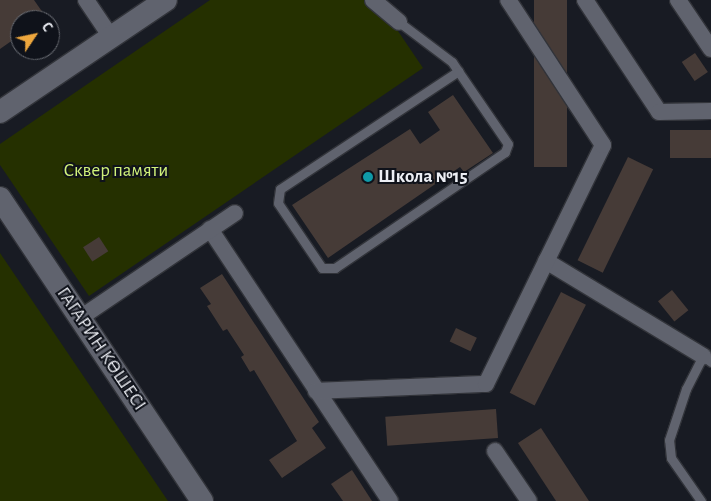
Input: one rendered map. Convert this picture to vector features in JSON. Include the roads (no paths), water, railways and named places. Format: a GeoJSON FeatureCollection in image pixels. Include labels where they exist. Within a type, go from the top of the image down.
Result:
{"type":"FeatureCollection","features":[{"type":"Feature","properties":{"kind":"main road"},"geometry":{"type":"LineString","coordinates":[[0,112],[112,37],[142,8],[166,0]]}},
{"type":"Feature","properties":{"kind":"main road","name":"ГАГАРИН КӨШЕСІ"},"geometry":{"type":"LineString","coordinates":[[0,198],[202,501]]}},
{"type":"Feature","properties":{"kind":"street"},"geometry":{"type":"LineString","coordinates":[[86,0],[112,37]]}},
{"type":"Feature","properties":{"kind":"street"},"geometry":{"type":"LineString","coordinates":[[373,0],[400,22]]}},
{"type":"Feature","properties":{"kind":"street"},"geometry":{"type":"LineString","coordinates":[[316,391],[486,384],[603,145],[508,0]]}},
{"type":"Feature","properties":{"kind":"street"},"geometry":{"type":"LineString","coordinates":[[585,0],[659,112],[711,111]]}},
{"type":"Feature","properties":{"kind":"street"},"geometry":{"type":"LineString","coordinates":[[678,0],[711,49]]}},
{"type":"Feature","properties":{"kind":"street"},"geometry":{"type":"LineString","coordinates":[[80,318],[235,213]]}},
{"type":"Feature","properties":{"kind":"street"},"geometry":{"type":"LineString","coordinates":[[210,229],[390,501]]}},
{"type":"Feature","properties":{"kind":"street"},"geometry":{"type":"LineString","coordinates":[[546,261],[707,359]]}},
{"type":"Feature","properties":{"kind":"street"},"geometry":{"type":"LineString","coordinates":[[495,451],[529,501]]}},
{"type":"Feature","properties":{"kind":"lane"},"geometry":{"type":"LineString","coordinates":[[400,22],[452,62],[508,144],[505,152],[335,268],[322,268],[278,203],[280,188],[458,71]]}},
{"type":"Feature","properties":{"kind":"lane"},"geometry":{"type":"LineString","coordinates":[[701,501],[671,458],[669,440],[686,389],[707,359]]}},
{"type":"Feature","properties":{"kind":"place","name":"Школа №15"},"geometry":{"type":"Point","coordinates":[368,177]}},
{"type":"Feature","properties":{"kind":"park label","name":"Сквер памяти"},"geometry":{"type":"Point","coordinates":[116,171]}}]}
